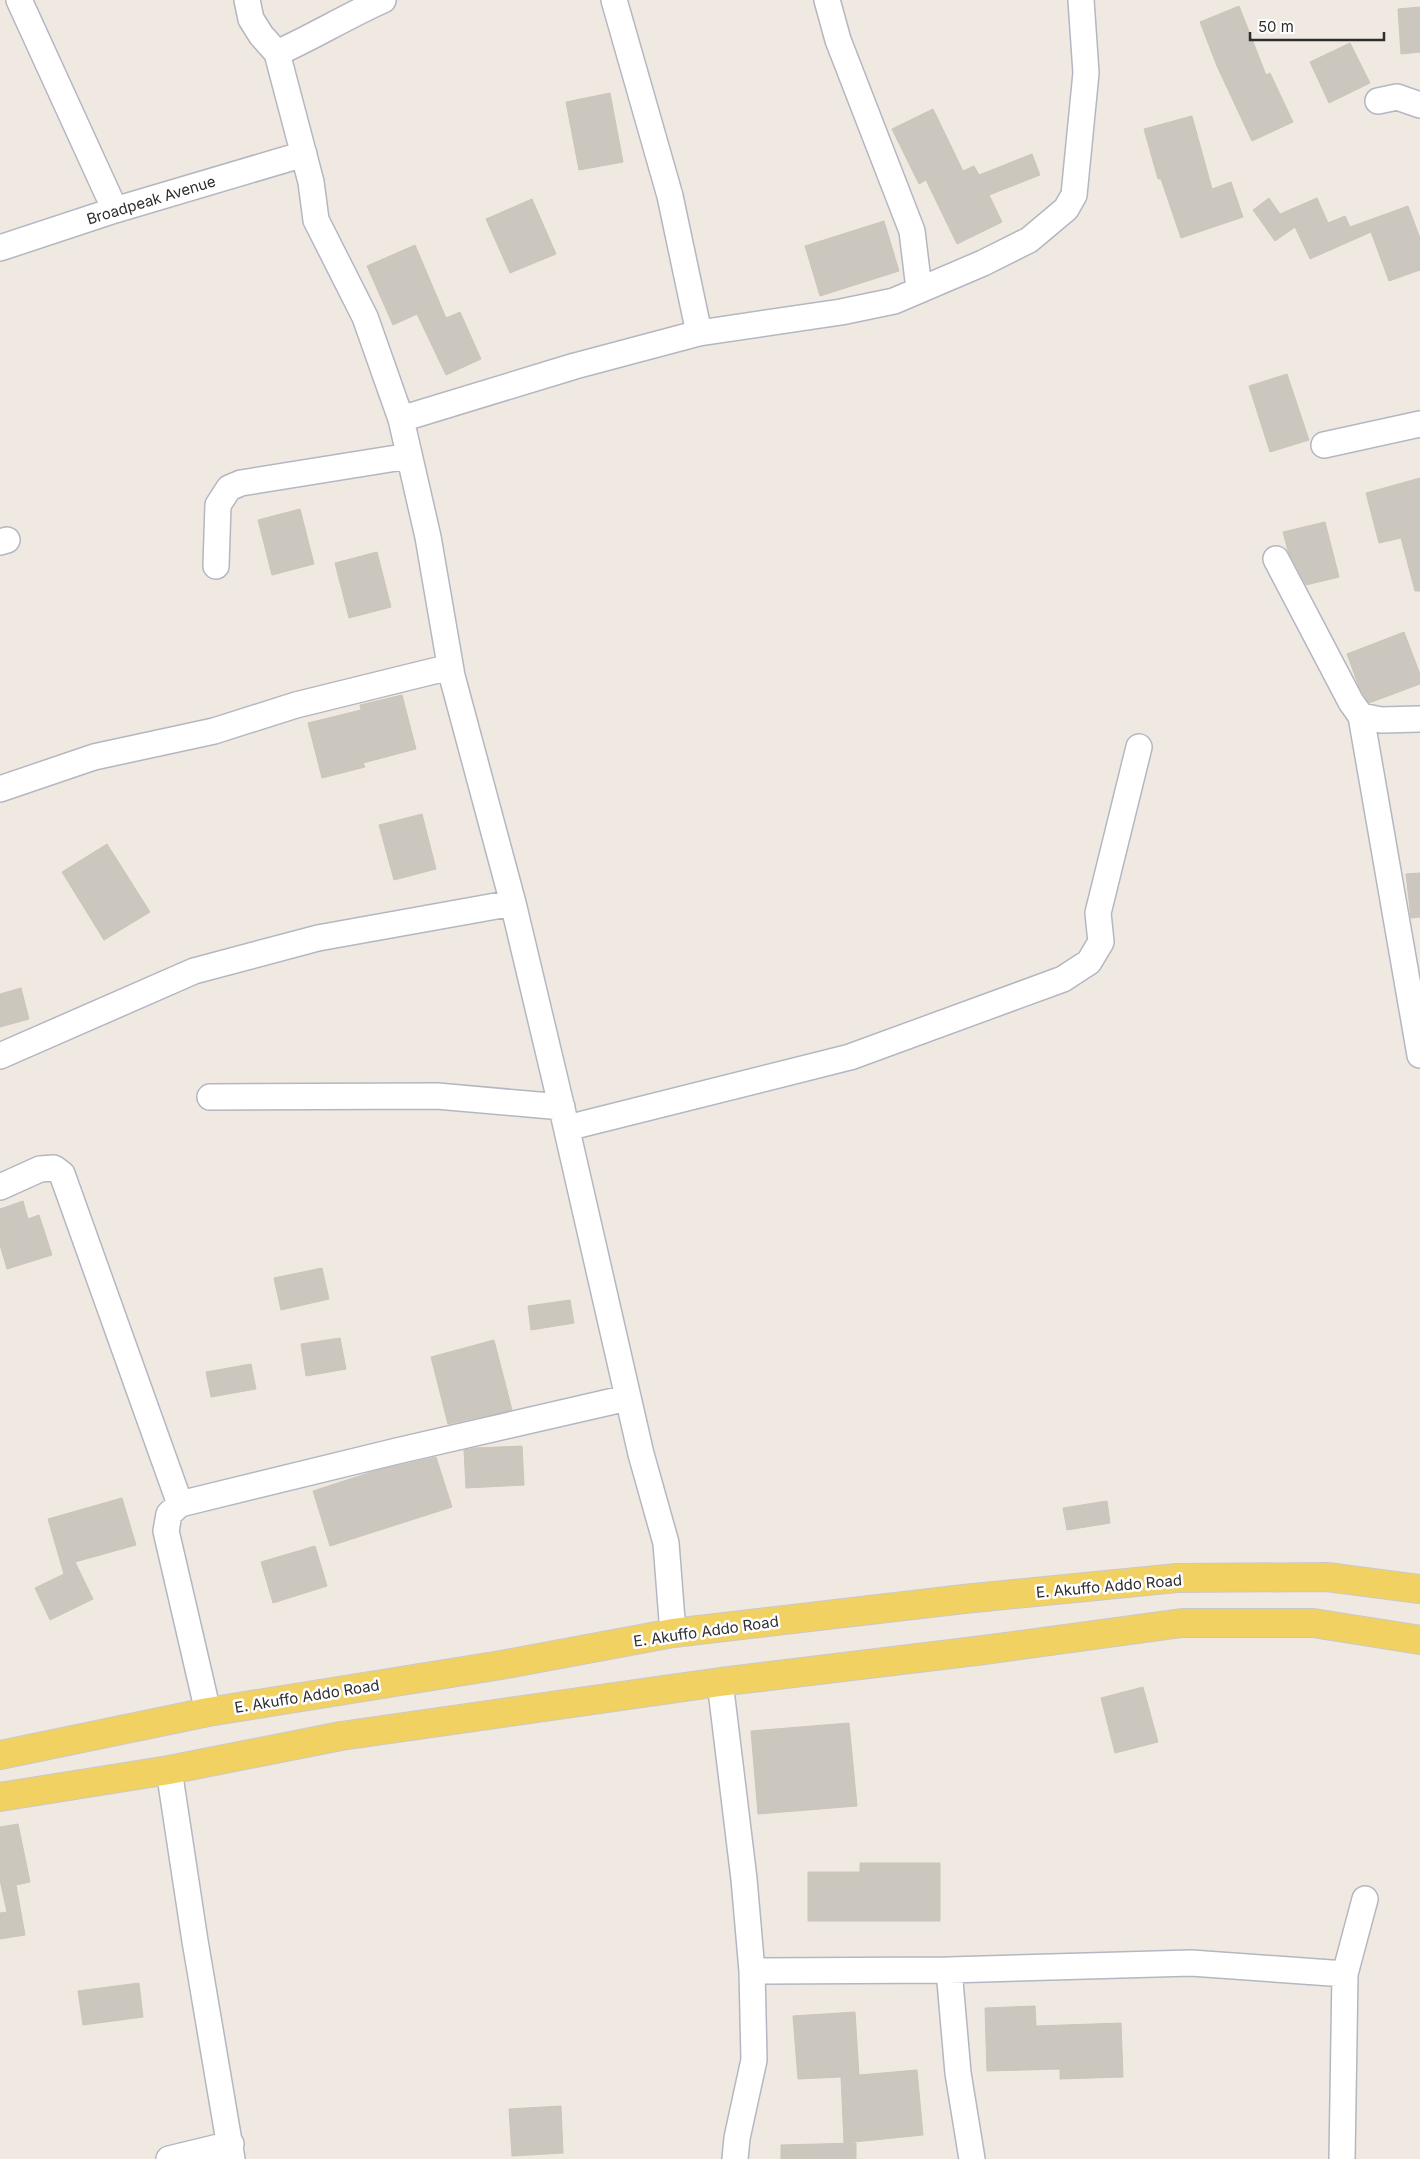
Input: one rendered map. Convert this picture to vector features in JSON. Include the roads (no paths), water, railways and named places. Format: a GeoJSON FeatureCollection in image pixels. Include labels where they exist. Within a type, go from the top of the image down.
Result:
{"type":"FeatureCollection","features":[{"type":"Feature","properties":{"kind":"main road","name":"E. Akuffo Addo Road"},"geometry":{"type":"LineString","coordinates":[[0,1755],[208,1712],[501,1665],[673,1633],[964,1599],[1178,1578],[1327,1577],[1420,1589]]}},
{"type":"Feature","properties":{"kind":"main road"},"geometry":{"type":"LineString","coordinates":[[0,1797],[169,1770],[341,1736],[720,1682],[1182,1623],[1313,1624],[1420,1640]]}},
{"type":"Feature","properties":{"kind":"street"},"geometry":{"type":"LineString","coordinates":[[19,0],[115,210]]}},
{"type":"Feature","properties":{"kind":"street"},"geometry":{"type":"LineString","coordinates":[[248,0],[252,18],[261,35],[276,53],[311,182],[316,220],[365,317],[401,419],[428,537],[450,667],[513,903],[627,1398],[666,1543],[673,1633]]}},
{"type":"Feature","properties":{"kind":"street"},"geometry":{"type":"LineString","coordinates":[[276,53],[383,0]]}},
{"type":"Feature","properties":{"kind":"street"},"geometry":{"type":"LineString","coordinates":[[614,0],[670,196],[699,333]]}},
{"type":"Feature","properties":{"kind":"street"},"geometry":{"type":"LineString","coordinates":[[827,0],[841,49],[912,230],[919,289]]}},
{"type":"Feature","properties":{"kind":"street"},"geometry":{"type":"LineString","coordinates":[[401,419],[575,366],[699,333],[841,312],[894,301],[983,264],[1029,240],[1066,209],[1074,195],[1086,74],[1081,0]]}},
{"type":"Feature","properties":{"kind":"street"},"geometry":{"type":"LineString","coordinates":[[1378,101],[1397,97],[1420,105]]}},
{"type":"Feature","properties":{"kind":"street","name":"Broadpeak Avenue"},"geometry":{"type":"LineString","coordinates":[[0,248],[115,210],[304,154]]}},
{"type":"Feature","properties":{"kind":"street"},"geometry":{"type":"LineString","coordinates":[[1324,445],[1420,424]]}},
{"type":"Feature","properties":{"kind":"street"},"geometry":{"type":"LineString","coordinates":[[216,566],[218,504],[230,488],[241,483],[409,456]]}},
{"type":"Feature","properties":{"kind":"street"},"geometry":{"type":"LineString","coordinates":[[1276,559],[1351,702],[1361,716],[1420,1055]]}},
{"type":"Feature","properties":{"kind":"street"},"geometry":{"type":"LineString","coordinates":[[0,789],[94,757],[214,731],[296,705],[450,667]]}},
{"type":"Feature","properties":{"kind":"street"},"geometry":{"type":"LineString","coordinates":[[1361,716],[1381,720],[1420,719]]}},
{"type":"Feature","properties":{"kind":"street"},"geometry":{"type":"LineString","coordinates":[[210,1096],[437,1096],[564,1118],[850,1057],[1063,979],[1089,962],[1101,942],[1098,913],[1139,747]]}},
{"type":"Feature","properties":{"kind":"street"},"geometry":{"type":"LineString","coordinates":[[0,1056],[194,971],[318,938],[513,903]]}},
{"type":"Feature","properties":{"kind":"street"},"geometry":{"type":"LineString","coordinates":[[0,1187],[40,1169],[54,1168],[62,1174],[180,1504]]}},
{"type":"Feature","properties":{"kind":"street"},"geometry":{"type":"LineString","coordinates":[[208,1712],[166,1531],[169,1514],[180,1504],[627,1398]]}},
{"type":"Feature","properties":{"kind":"street"},"geometry":{"type":"LineString","coordinates":[[720,1682],[744,1879],[752,1970],[754,2060],[736,2138],[735,2159]]}},
{"type":"Feature","properties":{"kind":"street"},"geometry":{"type":"LineString","coordinates":[[169,1770],[195,1941],[231,2152],[169,2159]]}},
{"type":"Feature","properties":{"kind":"street"},"geometry":{"type":"LineString","coordinates":[[1342,2159],[1344,1974],[1365,1899]]}},
{"type":"Feature","properties":{"kind":"street"},"geometry":{"type":"LineString","coordinates":[[752,1970],[949,1970],[1192,1963],[1344,1974]]}},
{"type":"Feature","properties":{"kind":"street"},"geometry":{"type":"LineString","coordinates":[[949,1970],[958,2073],[972,2159]]}}]}
